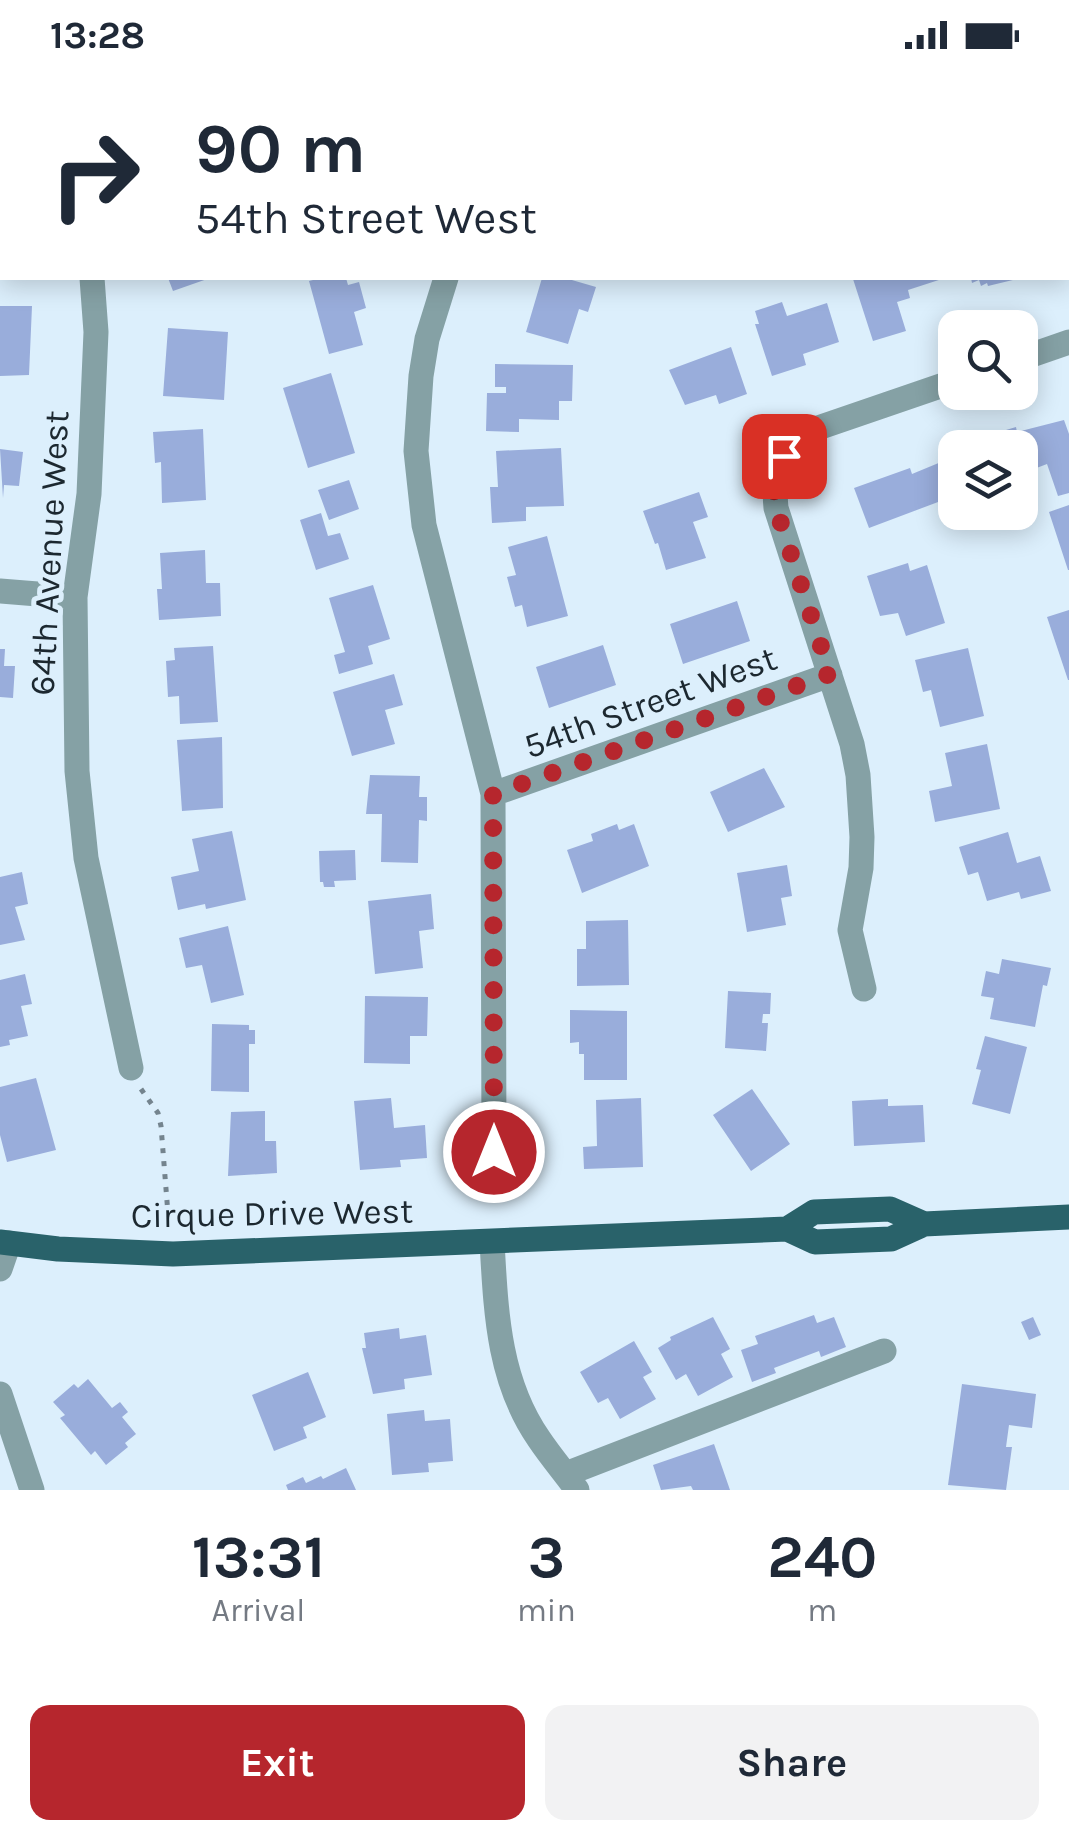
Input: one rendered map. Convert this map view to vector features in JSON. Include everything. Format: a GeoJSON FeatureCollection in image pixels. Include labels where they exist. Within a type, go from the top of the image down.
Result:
{"type":"FeatureCollection","features":[{"type":"Feature","properties":{"kind":"main road","name":"Cirque Drive West"},"geometry":{"type":"LineString","coordinates":[[4,1242],[173,1254],[787,1229],[816,1242],[891,1240],[924,1224],[1069,1217]]}},
{"type":"Feature","properties":{"kind":"street","name":"64th Avenue West"},"geometry":{"type":"LineString","coordinates":[[92,280],[96,332],[90,476],[75,597],[75,714],[86,858],[131,1068]]}},
{"type":"Feature","properties":{"kind":"street"},"geometry":{"type":"LineString","coordinates":[[445,280],[420,376],[416,432],[419,488],[424,525],[493,794],[494,1152]]}},
{"type":"Feature","properties":{"kind":"street"},"geometry":{"type":"LineString","coordinates":[[1038,353],[1069,342]]}},
{"type":"Feature","properties":{"kind":"street"},"geometry":{"type":"LineString","coordinates":[[864,988],[850,930],[861,868],[861,806],[852,744],[776,508],[774,491],[784,456],[815,428],[938,387]]}},
{"type":"Feature","properties":{"kind":"street"},"geometry":{"type":"LineString","coordinates":[[0,591],[75,597]]}},
{"type":"Feature","properties":{"kind":"street","name":"54th Street West"},"geometry":{"type":"LineString","coordinates":[[493,794],[830,674]]}},
{"type":"Feature","properties":{"kind":"street"},"geometry":{"type":"LineString","coordinates":[[0,1269],[4,1242]]}},
{"type":"Feature","properties":{"kind":"street"},"geometry":{"type":"LineString","coordinates":[[492,1242],[502,1356],[516,1399],[538,1438],[571,1482],[884,1351]]}},
{"type":"Feature","properties":{"kind":"street"},"geometry":{"type":"LineString","coordinates":[[0,1394],[32,1490]]}},
{"type":"Feature","properties":{"kind":"path"},"geometry":{"type":"LineString","coordinates":[[131,1068],[158,1114],[168,1214]]}},
{"type":"Feature","properties":{"kind":"building"},"geometry":{"type":"Polygon","coordinates":[[[169,280],[204,280],[173,291],[169,280]]]}},
{"type":"Feature","properties":{"kind":"building"},"geometry":{"type":"Polygon","coordinates":[[[347,280],[348,285],[359,282],[366,308],[354,312],[363,345],[329,354],[309,281],[347,280]]]}},
{"type":"Feature","properties":{"kind":"building"},"geometry":{"type":"Polygon","coordinates":[[[541,280],[572,280],[596,287],[588,312],[579,309],[568,344],[526,332],[541,280]]]}},
{"type":"Feature","properties":{"kind":"building"},"geometry":{"type":"Polygon","coordinates":[[[853,280],[939,280],[908,290],[910,298],[897,302],[906,331],[873,341],[853,280]]]}},
{"type":"Feature","properties":{"kind":"building"},"geometry":{"type":"Polygon","coordinates":[[[979,280],[1013,280],[988,286],[987,283],[981,286],[979,280]]]}},
{"type":"Feature","properties":{"kind":"building"},"geometry":{"type":"Polygon","coordinates":[[[782,302],[787,316],[827,303],[839,342],[803,354],[806,365],[772,376],[755,324],[759,324],[755,311],[782,302]]]}},
{"type":"Feature","properties":{"kind":"building"},"geometry":{"type":"Polygon","coordinates":[[[0,306],[32,306],[29,375],[0,376],[0,306]]]}},
{"type":"Feature","properties":{"kind":"building"},"geometry":{"type":"Polygon","coordinates":[[[168,328],[228,332],[224,400],[163,396],[168,328]]]}},
{"type":"Feature","properties":{"kind":"building"},"geometry":{"type":"Polygon","coordinates":[[[731,347],[747,394],[719,404],[716,395],[685,405],[669,370],[731,347]]]}},
{"type":"Feature","properties":{"kind":"building"},"geometry":{"type":"Polygon","coordinates":[[[495,364],[573,365],[572,401],[559,401],[559,420],[519,419],[519,432],[486,431],[487,393],[506,393],[506,387],[495,387],[495,364]]]}},
{"type":"Feature","properties":{"kind":"building"},"geometry":{"type":"Polygon","coordinates":[[[331,373],[355,453],[308,468],[283,388],[331,373]]]}},
{"type":"Feature","properties":{"kind":"building"},"geometry":{"type":"Polygon","coordinates":[[[1064,420],[1069,434],[1069,493],[1058,496],[1047,464],[1038,467],[1038,430],[1025,430],[1064,420]]]}},
{"type":"Feature","properties":{"kind":"building"},"geometry":{"type":"Polygon","coordinates":[[[203,429],[206,500],[162,503],[161,462],[155,463],[153,432],[203,429]]]}},
{"type":"Feature","properties":{"kind":"building"},"geometry":{"type":"Polygon","coordinates":[[[561,448],[564,506],[526,507],[526,521],[492,523],[490,487],[498,487],[496,451],[561,448]]]}},
{"type":"Feature","properties":{"kind":"building"},"geometry":{"type":"Polygon","coordinates":[[[0,449],[23,452],[19,486],[4,485],[3,498],[0,449]]]}},
{"type":"Feature","properties":{"kind":"building"},"geometry":{"type":"Polygon","coordinates":[[[938,463],[938,502],[869,528],[854,488],[910,468],[912,474],[938,463]]]}},
{"type":"Feature","properties":{"kind":"building"},"geometry":{"type":"Polygon","coordinates":[[[349,480],[359,509],[329,520],[318,490],[349,480]]]}},
{"type":"Feature","properties":{"kind":"building"},"geometry":{"type":"Polygon","coordinates":[[[699,492],[708,517],[693,522],[706,558],[666,570],[643,511],[699,492]]]}},
{"type":"Feature","properties":{"kind":"building"},"geometry":{"type":"Polygon","coordinates":[[[1069,505],[1069,570],[1068,570],[1049,512],[1069,505]]]}},
{"type":"Feature","properties":{"kind":"building"},"geometry":{"type":"Polygon","coordinates":[[[321,513],[328,536],[340,533],[349,559],[316,570],[300,520],[321,513]]]}},
{"type":"Feature","properties":{"kind":"building"},"geometry":{"type":"Polygon","coordinates":[[[547,536],[568,616],[527,627],[522,605],[515,607],[507,577],[516,575],[508,547],[547,536]]]}},
{"type":"Feature","properties":{"kind":"building"},"geometry":{"type":"Polygon","coordinates":[[[205,550],[206,583],[220,583],[221,616],[159,620],[160,553],[205,550]]]}},
{"type":"Feature","properties":{"kind":"building"},"geometry":{"type":"Polygon","coordinates":[[[908,563],[910,571],[927,565],[945,623],[906,636],[898,613],[880,616],[867,576],[908,563]]]}},
{"type":"Feature","properties":{"kind":"building"},"geometry":{"type":"Polygon","coordinates":[[[373,585],[390,639],[368,646],[373,664],[339,674],[334,655],[345,652],[329,598],[373,585]]]}},
{"type":"Feature","properties":{"kind":"building"},"geometry":{"type":"Polygon","coordinates":[[[737,601],[750,641],[683,664],[670,624],[737,601]]]}},
{"type":"Feature","properties":{"kind":"building"},"geometry":{"type":"Polygon","coordinates":[[[1069,610],[1069,680],[1068,680],[1047,617],[1069,610]]]}},
{"type":"Feature","properties":{"kind":"building"},"geometry":{"type":"Polygon","coordinates":[[[603,645],[616,685],[549,708],[536,667],[603,645]]]}},
{"type":"Feature","properties":{"kind":"building"},"geometry":{"type":"Polygon","coordinates":[[[213,646],[218,722],[180,724],[179,696],[168,697],[166,661],[175,660],[174,648],[213,646]]]}},
{"type":"Feature","properties":{"kind":"building"},"geometry":{"type":"Polygon","coordinates":[[[968,648],[984,716],[940,727],[931,690],[923,692],[915,660],[968,648]]]}},
{"type":"Feature","properties":{"kind":"building"},"geometry":{"type":"Polygon","coordinates":[[[0,649],[5,649],[4,666],[15,666],[13,698],[0,697],[0,649]]]}},
{"type":"Feature","properties":{"kind":"building"},"geometry":{"type":"Polygon","coordinates":[[[394,674],[403,705],[385,710],[395,744],[352,756],[333,692],[394,674]]]}},
{"type":"Feature","properties":{"kind":"building"},"geometry":{"type":"Polygon","coordinates":[[[222,737],[223,808],[182,811],[177,740],[222,737]]]}},
{"type":"Feature","properties":{"kind":"building"},"geometry":{"type":"Polygon","coordinates":[[[987,744],[1000,809],[935,822],[929,791],[952,786],[945,753],[987,744]]]}},
{"type":"Feature","properties":{"kind":"building"},"geometry":{"type":"Polygon","coordinates":[[[764,768],[785,807],[728,832],[710,792],[764,768]]]}},
{"type":"Feature","properties":{"kind":"building"},"geometry":{"type":"Polygon","coordinates":[[[370,775],[420,776],[419,797],[427,797],[427,821],[419,820],[418,863],[381,862],[382,814],[366,814],[370,775]]]}},
{"type":"Feature","properties":{"kind":"building"},"geometry":{"type":"Polygon","coordinates":[[[617,824],[619,830],[634,824],[649,866],[582,893],[567,850],[593,841],[591,834],[617,824]]]}},
{"type":"Feature","properties":{"kind":"building"},"geometry":{"type":"Polygon","coordinates":[[[232,831],[246,900],[206,909],[205,904],[178,910],[171,877],[199,871],[192,839],[232,831]]]}},
{"type":"Feature","properties":{"kind":"building"},"geometry":{"type":"Polygon","coordinates":[[[1008,832],[1017,863],[1040,856],[1051,891],[1021,899],[1019,892],[987,901],[978,872],[968,875],[959,847],[1008,832]]]}},
{"type":"Feature","properties":{"kind":"building"},"geometry":{"type":"Polygon","coordinates":[[[355,850],[356,880],[334,881],[335,887],[324,887],[320,882],[319,851],[355,850]]]}},
{"type":"Feature","properties":{"kind":"building"},"geometry":{"type":"Polygon","coordinates":[[[787,865],[792,896],[781,898],[786,925],[747,932],[737,873],[787,865]]]}},
{"type":"Feature","properties":{"kind":"building"},"geometry":{"type":"Polygon","coordinates":[[[22,872],[28,904],[15,907],[25,940],[0,945],[0,877],[22,872]]]}},
{"type":"Feature","properties":{"kind":"building"},"geometry":{"type":"Polygon","coordinates":[[[431,894],[434,929],[419,931],[423,968],[375,974],[368,901],[431,894]]]}},
{"type":"Feature","properties":{"kind":"building"},"geometry":{"type":"Polygon","coordinates":[[[628,920],[629,985],[577,986],[577,949],[586,949],[586,921],[628,920]]]}},
{"type":"Feature","properties":{"kind":"building"},"geometry":{"type":"Polygon","coordinates":[[[228,926],[244,995],[211,1003],[202,965],[186,968],[179,938],[228,926]]]}},
{"type":"Feature","properties":{"kind":"building"},"geometry":{"type":"Polygon","coordinates":[[[1002,959],[1051,968],[1047,986],[1043,985],[1035,1027],[990,1019],[994,998],[981,996],[986,971],[999,974],[1002,959]]]}},
{"type":"Feature","properties":{"kind":"building"},"geometry":{"type":"Polygon","coordinates":[[[25,974],[32,1004],[21,1006],[28,1036],[9,1040],[10,1045],[0,1047],[0,980],[25,974]]]}},
{"type":"Feature","properties":{"kind":"building"},"geometry":{"type":"Polygon","coordinates":[[[728,991],[771,993],[770,1014],[763,1014],[762,1023],[768,1023],[766,1051],[725,1048],[728,991]]]}},
{"type":"Feature","properties":{"kind":"building"},"geometry":{"type":"Polygon","coordinates":[[[365,996],[428,997],[427,1036],[410,1036],[410,1064],[364,1063],[365,996]]]}},
{"type":"Feature","properties":{"kind":"building"},"geometry":{"type":"Polygon","coordinates":[[[570,1010],[627,1011],[627,1080],[584,1080],[584,1054],[579,1054],[579,1042],[570,1043],[570,1010]]]}},
{"type":"Feature","properties":{"kind":"building"},"geometry":{"type":"Polygon","coordinates":[[[212,1024],[249,1025],[249,1030],[255,1030],[255,1044],[249,1044],[249,1092],[211,1091],[212,1024]]]}},
{"type":"Feature","properties":{"kind":"building"},"geometry":{"type":"Polygon","coordinates":[[[985,1036],[1027,1047],[1010,1114],[972,1104],[985,1036]]]}},
{"type":"Feature","properties":{"kind":"building"},"geometry":{"type":"Polygon","coordinates":[[[36,1078],[56,1150],[7,1162],[0,1135],[0,1087],[36,1078]]]}},
{"type":"Feature","properties":{"kind":"building"},"geometry":{"type":"Polygon","coordinates":[[[752,1089],[790,1144],[751,1171],[713,1115],[752,1089]]]}},
{"type":"Feature","properties":{"kind":"building"},"geometry":{"type":"Polygon","coordinates":[[[391,1098],[394,1128],[425,1125],[427,1158],[400,1160],[401,1167],[360,1170],[354,1101],[391,1098]]]}},
{"type":"Feature","properties":{"kind":"building"},"geometry":{"type":"Polygon","coordinates":[[[641,1098],[643,1167],[584,1169],[583,1147],[597,1146],[596,1100],[641,1098]]]}},
{"type":"Feature","properties":{"kind":"building"},"geometry":{"type":"Polygon","coordinates":[[[888,1099],[888,1106],[923,1105],[925,1142],[854,1146],[852,1101],[888,1099]]]}},
{"type":"Feature","properties":{"kind":"building"},"geometry":{"type":"Polygon","coordinates":[[[265,1111],[265,1141],[276,1141],[277,1173],[228,1176],[231,1112],[265,1111]]]}},
{"type":"Feature","properties":{"kind":"building"},"geometry":{"type":"Polygon","coordinates":[[[814,1315],[817,1323],[834,1317],[846,1347],[821,1357],[819,1351],[774,1368],[776,1373],[752,1382],[741,1350],[758,1344],[755,1336],[814,1315]]]}},
{"type":"Feature","properties":{"kind":"building"},"geometry":{"type":"Polygon","coordinates":[[[713,1317],[730,1349],[721,1354],[733,1377],[698,1396],[686,1374],[676,1380],[658,1348],[670,1337],[713,1317]]]}},
{"type":"Feature","properties":{"kind":"building"},"geometry":{"type":"Polygon","coordinates":[[[1033,1317],[1041,1335],[1029,1340],[1021,1322],[1033,1317]]]}},
{"type":"Feature","properties":{"kind":"building"},"geometry":{"type":"Polygon","coordinates":[[[399,1328],[400,1339],[426,1335],[432,1375],[404,1379],[405,1389],[373,1394],[362,1348],[366,1348],[364,1333],[399,1328]]]}},
{"type":"Feature","properties":{"kind":"building"},"geometry":{"type":"Polygon","coordinates":[[[634,1341],[652,1372],[643,1377],[656,1399],[620,1419],[608,1398],[598,1403],[580,1372],[634,1341]]]}},
{"type":"Feature","properties":{"kind":"building"},"geometry":{"type":"Polygon","coordinates":[[[308,1372],[326,1417],[303,1427],[307,1438],[274,1451],[252,1395],[308,1372]]]}},
{"type":"Feature","properties":{"kind":"building"},"geometry":{"type":"Polygon","coordinates":[[[88,1379],[112,1408],[120,1402],[128,1412],[122,1417],[136,1434],[125,1443],[128,1447],[106,1465],[95,1451],[91,1455],[60,1418],[65,1415],[53,1402],[74,1384],[78,1388],[88,1379]]]}},
{"type":"Feature","properties":{"kind":"building"},"geometry":{"type":"Polygon","coordinates":[[[962,1384],[1036,1394],[1032,1428],[1009,1425],[1006,1447],[1012,1447],[1006,1490],[948,1485],[962,1384]]]}},
{"type":"Feature","properties":{"kind":"building"},"geometry":{"type":"Polygon","coordinates":[[[424,1410],[425,1421],[450,1419],[453,1461],[428,1463],[429,1472],[392,1475],[387,1414],[424,1410]]]}},
{"type":"Feature","properties":{"kind":"building"},"geometry":{"type":"Polygon","coordinates":[[[714,1444],[730,1490],[693,1490],[691,1486],[661,1490],[653,1465],[714,1444]]]}},
{"type":"Feature","properties":{"kind":"building"},"geometry":{"type":"Polygon","coordinates":[[[346,1468],[356,1490],[288,1490],[286,1485],[303,1477],[306,1483],[321,1476],[323,1479],[346,1468]]]}},
{"type":"Feature","properties":{"kind":"route"},"geometry":{"type":"LineString","coordinates":[[494,1152],[493,794],[830,674],[776,508],[774,491],[784,456]]}}]}
